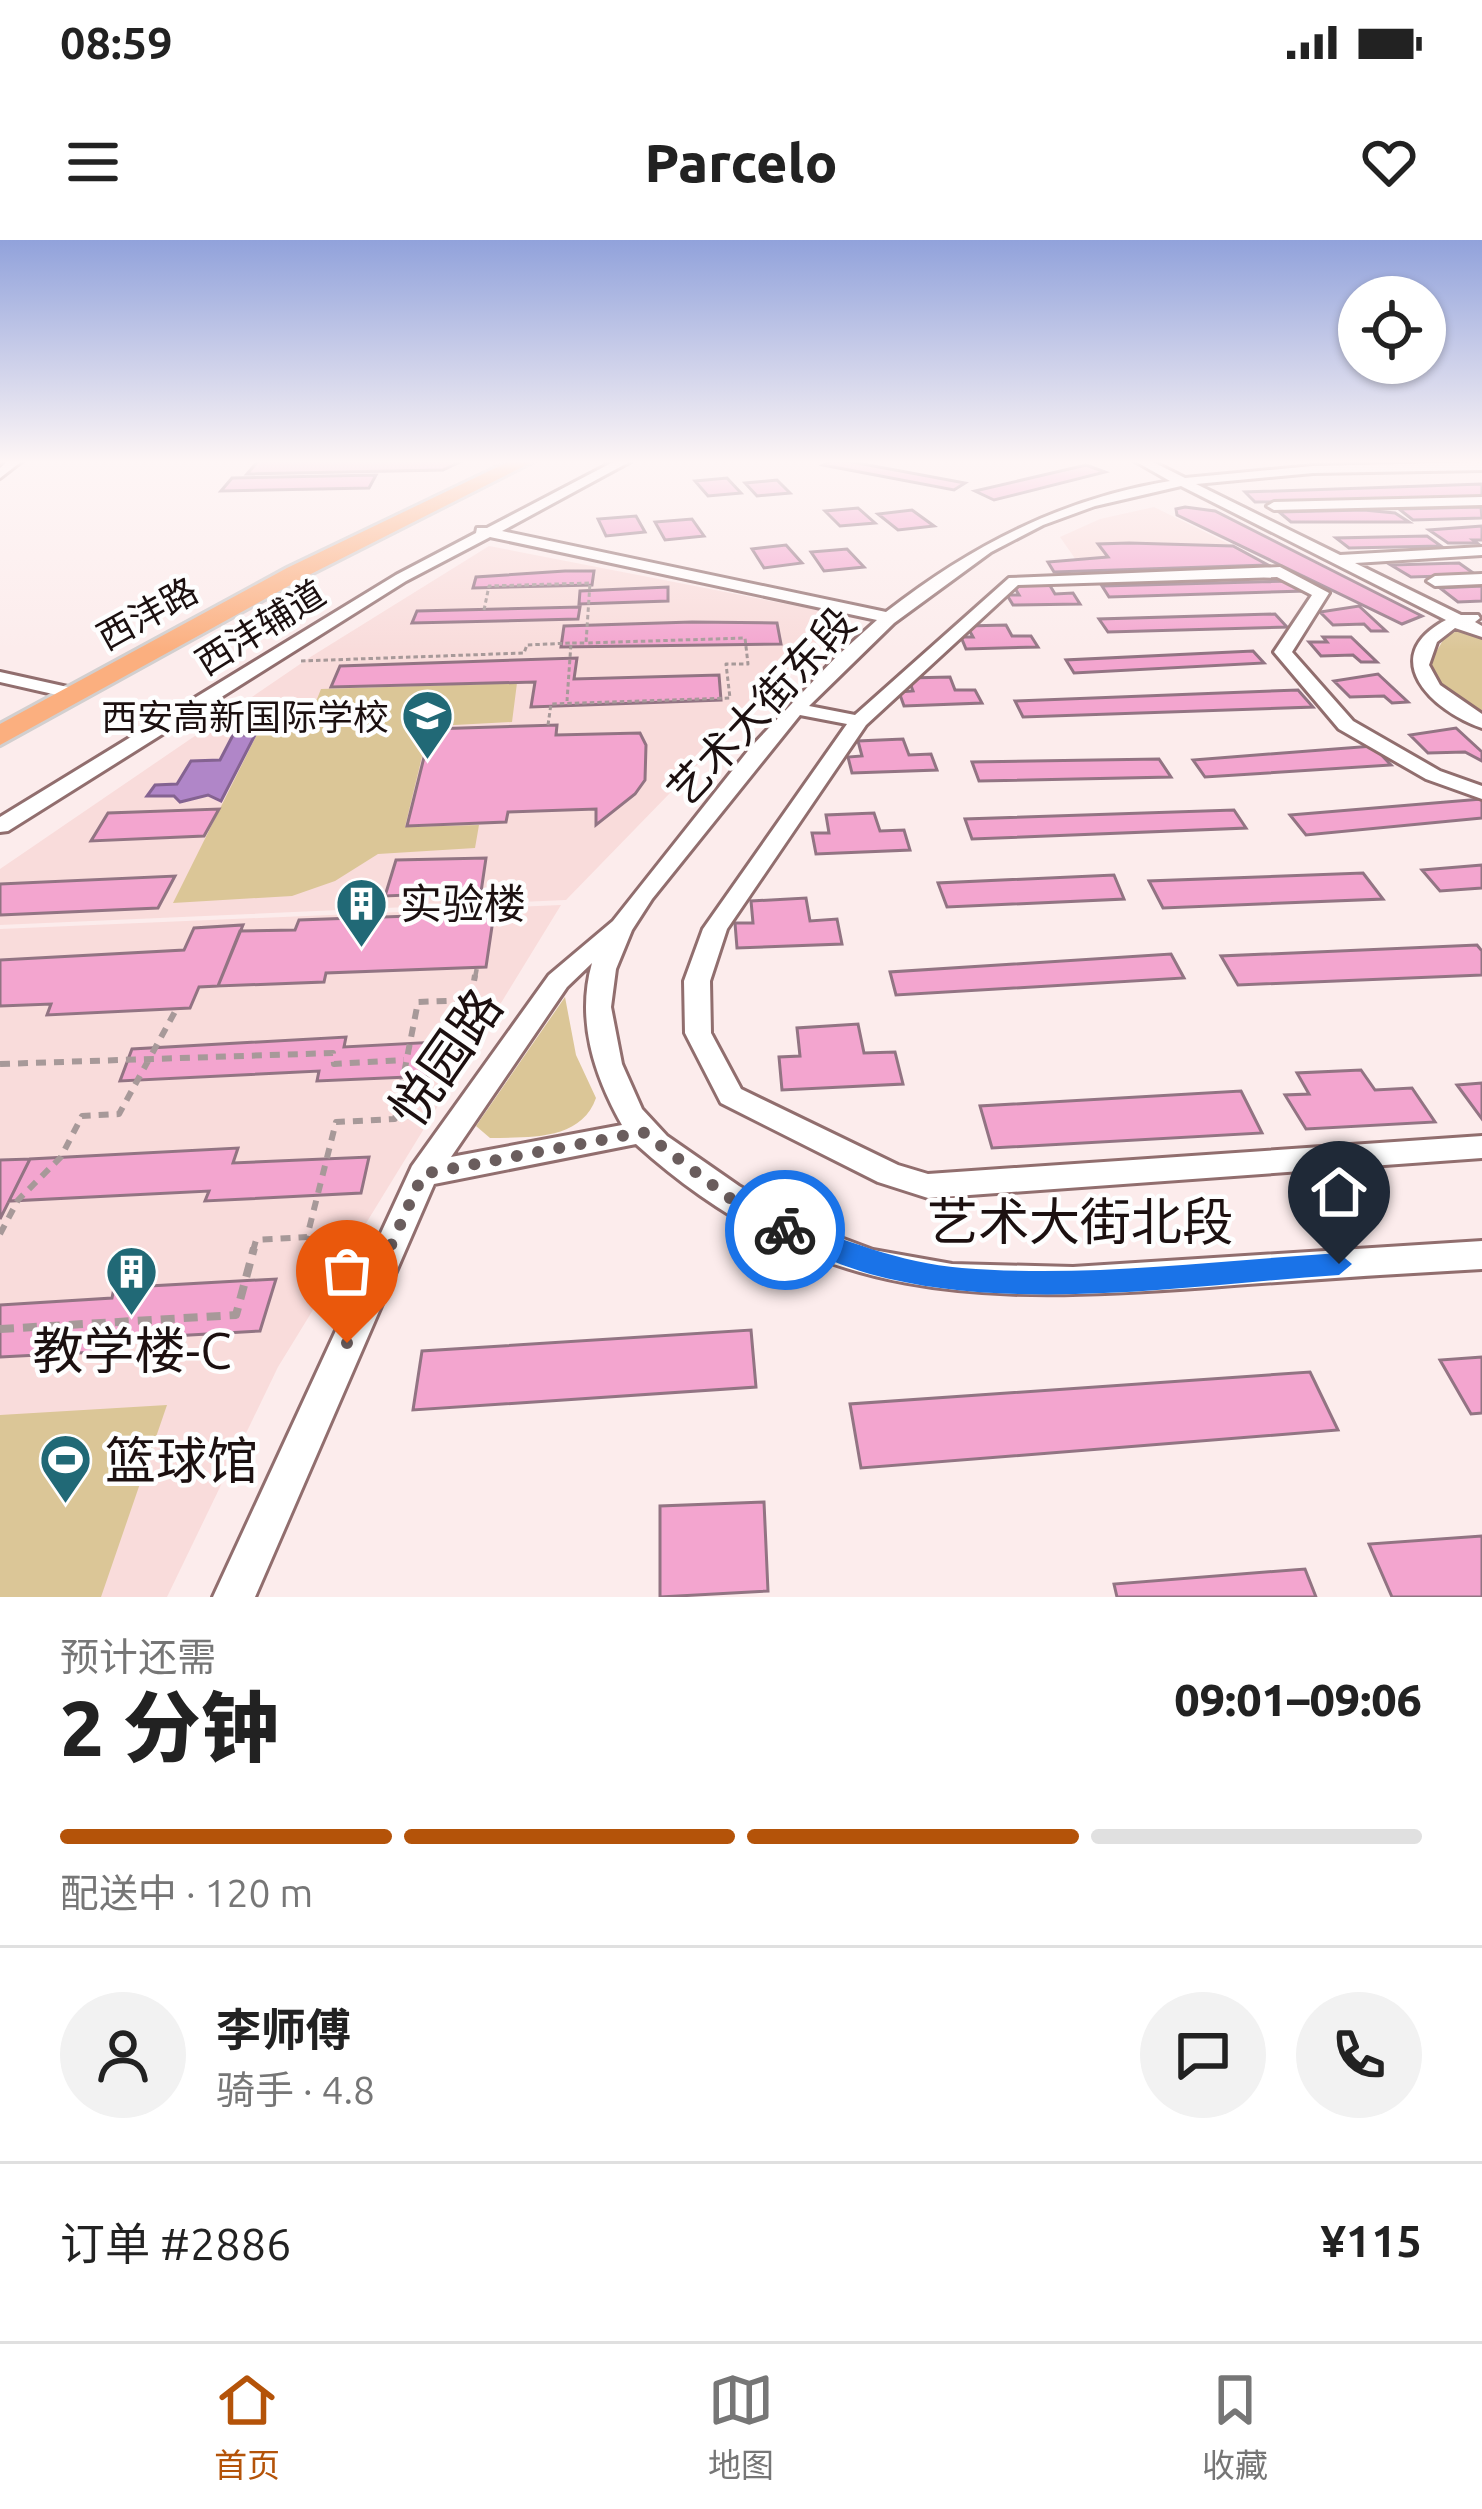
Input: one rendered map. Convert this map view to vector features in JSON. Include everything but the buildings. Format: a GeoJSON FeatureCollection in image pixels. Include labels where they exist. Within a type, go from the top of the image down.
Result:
{"type":"FeatureCollection","features":[{"type":"Feature","properties":{"kind":"highway","name":"西沣路"},"geometry":{"type":"LineString","coordinates":[[0,736],[67,692],[371,524]]}},
{"type":"Feature","properties":{"kind":"highway","name":"西沣路"},"geometry":{"type":"LineString","coordinates":[[0,722],[394,524]]}},
{"type":"Feature","properties":{"kind":"street","name":"西沣辅道"},"geometry":{"type":"LineString","coordinates":[[0,813],[492,524]]}},
{"type":"Feature","properties":{"kind":"street","name":"西沣辅道"},"geometry":{"type":"LineString","coordinates":[[0,826],[493,524]]}},
{"type":"Feature","properties":{"kind":"street","name":"艺术大街东段"},"geometry":{"type":"LineString","coordinates":[[643,1132],[624,1100],[597,1013],[599,982],[621,924],[745,764],[796,709],[891,618],[979,553],[1034,524]]}},
{"type":"Feature","properties":{"kind":"street"},"geometry":{"type":"LineString","coordinates":[[1265,524],[1336,559],[1474,612],[1482,632]]}},
{"type":"Feature","properties":{"kind":"street"},"geometry":{"type":"LineString","coordinates":[[479,531],[891,618]]}},
{"type":"Feature","properties":{"kind":"street"},"geometry":{"type":"LineString","coordinates":[[1336,559],[1482,551]]}},
{"type":"Feature","properties":{"kind":"street"},"geometry":{"type":"LineString","coordinates":[[1482,794],[1433,775],[1346,725],[1283,652],[1321,593],[1280,572],[1014,581],[859,721],[715,929],[697,981],[698,1033],[731,1096],[889,1174],[928,1186],[1482,1147]]}},
{"type":"Feature","properties":{"kind":"street"},"geometry":{"type":"LineString","coordinates":[[1435,581],[1482,579]]}},
{"type":"Feature","properties":{"kind":"street"},"geometry":{"type":"LineString","coordinates":[[1474,612],[1426,643],[1419,664],[1428,684],[1455,708],[1482,722]]}},
{"type":"Feature","properties":{"kind":"street"},"geometry":{"type":"LineString","coordinates":[[0,676],[67,692]]}},
{"type":"Feature","properties":{"kind":"street"},"geometry":{"type":"LineString","coordinates":[[796,709],[859,721]]}},
{"type":"Feature","properties":{"kind":"street","name":"悦园路"},"geometry":{"type":"LineString","coordinates":[[234,1597],[423,1174],[558,981],[621,924]]}},
{"type":"Feature","properties":{"kind":"street"},"geometry":{"type":"LineString","coordinates":[[423,1174],[643,1132]]}},
{"type":"Feature","properties":{"kind":"street","name":"艺术大街北段"},"geometry":{"type":"LineString","coordinates":[[643,1132],[735,1202],[790,1233],[871,1263],[961,1280],[1100,1280],[1482,1255]]}},
{"type":"Feature","properties":{"kind":"path"},"geometry":{"type":"LineString","coordinates":[[484,610],[489,586],[590,583],[586,643]]}},
{"type":"Feature","properties":{"kind":"path"},"geometry":{"type":"LineString","coordinates":[[289,661],[524,653],[527,645],[745,638],[748,664],[726,664],[730,698],[551,704],[548,725]]}},
{"type":"Feature","properties":{"kind":"path"},"geometry":{"type":"LineString","coordinates":[[566,704],[571,643]]}},
{"type":"Feature","properties":{"kind":"path"},"geometry":{"type":"LineString","coordinates":[[0,1329],[236,1315],[256,1240],[307,1237],[336,1122],[394,1119],[418,1003],[471,1000],[477,968]]}},
{"type":"Feature","properties":{"kind":"path"},"geometry":{"type":"LineString","coordinates":[[0,1234],[17,1200],[62,1157],[82,1116],[119,1114],[134,1080],[160,1048],[177,1008]]}},
{"type":"Feature","properties":{"kind":"path"},"geometry":{"type":"LineString","coordinates":[[0,1064],[333,1053],[334,1064],[406,1060]]}},
{"type":"Feature","properties":{"kind":"shaded area"},"geometry":{"type":"Polygon","coordinates":[[[1088,524],[1189,524],[1276,567],[1053,573],[1045,561],[1076,560],[1060,537],[1088,524]]]}},
{"type":"Feature","properties":{"kind":"shaded area","name":"西安高新国际学校"},"geometry":{"type":"Polygon","coordinates":[[[489,546],[843,615],[566,900],[0,925],[0,869],[312,656],[489,546]]]}},
{"type":"Feature","properties":{"kind":"shaded area"},"geometry":{"type":"Polygon","coordinates":[[[1482,623],[1482,717],[1436,683],[1428,666],[1446,635],[1482,623]]]}},
{"type":"Feature","properties":{"kind":"shaded area"},"geometry":{"type":"Polygon","coordinates":[[[517,683],[512,722],[418,727],[429,728],[405,827],[479,825],[475,848],[378,854],[335,881],[292,896],[173,903],[274,700],[317,699],[321,689],[517,683]]]}},
{"type":"Feature","properties":{"kind":"shaded area"},"geometry":{"type":"Polygon","coordinates":[[[233,735],[255,735],[221,801],[208,795],[180,802],[174,796],[147,796],[155,785],[177,784],[191,761],[220,760],[233,735]]]}},
{"type":"Feature","properties":{"kind":"shaded area"},"geometry":{"type":"Polygon","coordinates":[[[561,905],[278,1367],[167,1597],[0,1597],[0,929],[561,905]]]}},
{"type":"Feature","properties":{"kind":"shaded area"},"geometry":{"type":"Polygon","coordinates":[[[565,997],[576,1055],[596,1098],[589,1112],[552,1134],[490,1138],[476,1126],[565,997]]]}},
{"type":"Feature","properties":{"kind":"shaded area","name":"篮球馆"},"geometry":{"type":"Polygon","coordinates":[[[167,1405],[101,1597],[0,1597],[0,1415],[167,1405]]]}},
{"type":"Feature","properties":{"kind":"way so far"},"geometry":{"type":"LineString","coordinates":[[347,1343],[423,1174],[643,1132],[735,1202],[785,1230]]}},
{"type":"Feature","properties":{"kind":"place","name":"西安高新国际学校"},"geometry":{"type":"Point","coordinates":[428,762]}},
{"type":"Feature","properties":{"kind":"place","name":"实验楼"},"geometry":{"type":"Point","coordinates":[361,949]}},
{"type":"Feature","properties":{"kind":"place","name":"教学楼-C"},"geometry":{"type":"Point","coordinates":[132,1318]}},
{"type":"Feature","properties":{"kind":"place","name":"篮球馆"},"geometry":{"type":"Point","coordinates":[66,1506]}},
{"type":"Feature","properties":{"kind":"route"},"geometry":{"type":"LineString","coordinates":[[785,1230],[871,1263],[961,1280],[1100,1280],[1339,1264]]}}]}
